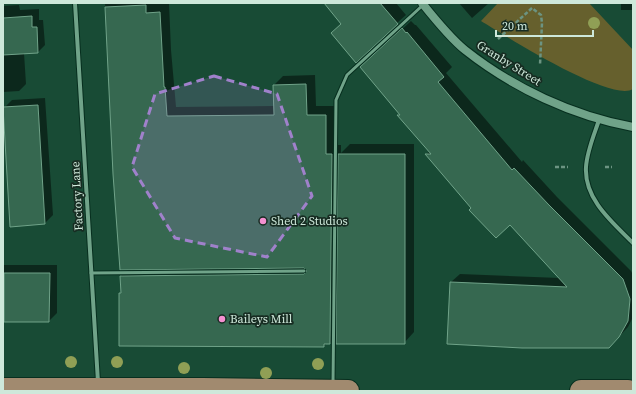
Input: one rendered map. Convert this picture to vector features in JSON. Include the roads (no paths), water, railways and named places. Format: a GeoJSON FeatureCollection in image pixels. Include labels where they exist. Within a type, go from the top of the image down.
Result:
{"type":"FeatureCollection","features":[{"type":"Feature","properties":{"kind":"main road"},"geometry":{"type":"LineString","coordinates":[[8,390],[98,389],[348,391]]}},
{"type":"Feature","properties":{"kind":"main road"},"geometry":{"type":"LineString","coordinates":[[581,391],[628,391]]}},
{"type":"Feature","properties":{"kind":"street","name":"Factory Lane"},"geometry":{"type":"LineString","coordinates":[[75,3],[98,389]]}},
{"type":"Feature","properties":{"kind":"street","name":"Granby Street"},"geometry":{"type":"LineString","coordinates":[[422,4],[464,49],[502,76],[559,105],[599,120],[633,127]]}},
{"type":"Feature","properties":{"kind":"street"},"geometry":{"type":"LineString","coordinates":[[599,120],[587,157],[586,182],[591,194],[600,207],[633,242]]}},
{"type":"Feature","properties":{"kind":"lane"},"geometry":{"type":"LineString","coordinates":[[333,391],[336,100],[347,75],[422,4]]}},
{"type":"Feature","properties":{"kind":"lane"},"geometry":{"type":"LineString","coordinates":[[92,273],[304,271]]}},
{"type":"Feature","properties":{"kind":"place","name":"Shed 2 Studios"},"geometry":{"type":"Point","coordinates":[263,221]}},
{"type":"Feature","properties":{"kind":"place","name":"Baileys Mill"},"geometry":{"type":"Point","coordinates":[222,319]}}]}
